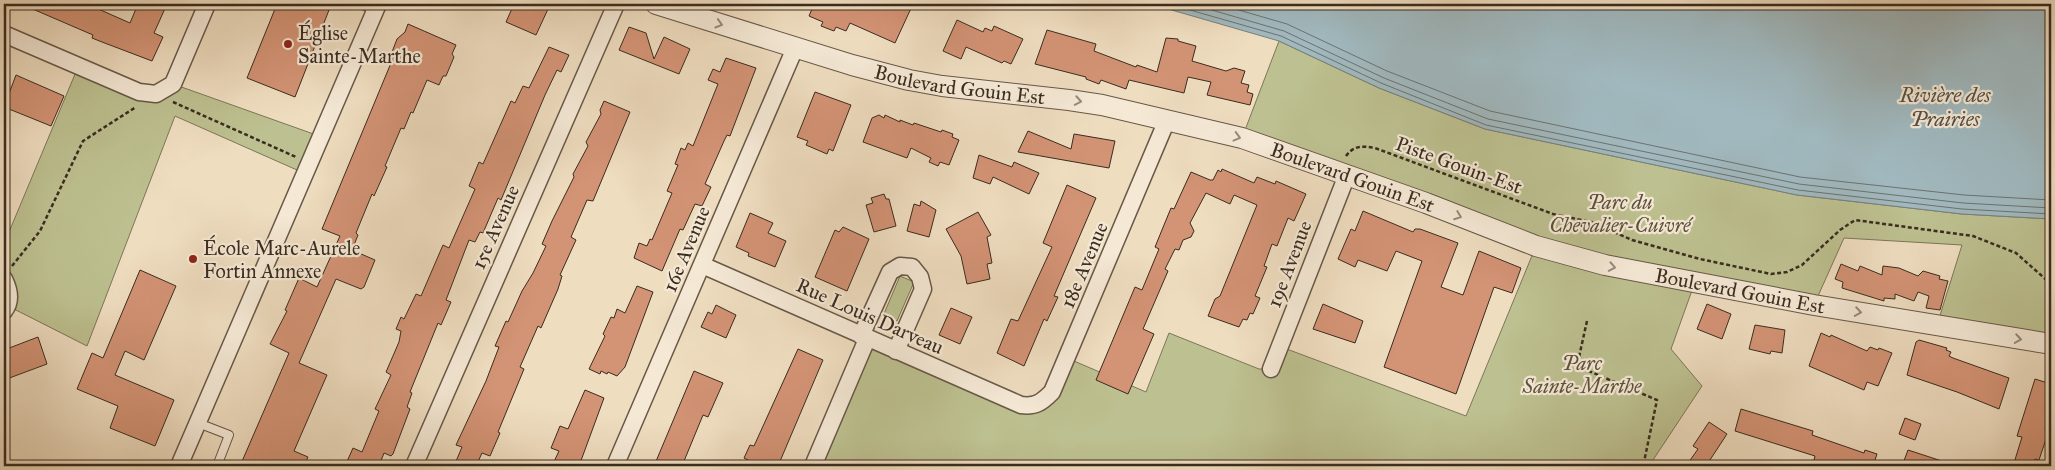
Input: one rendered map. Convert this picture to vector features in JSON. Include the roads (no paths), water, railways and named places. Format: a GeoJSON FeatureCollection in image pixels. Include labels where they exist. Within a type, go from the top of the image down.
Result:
{"type":"FeatureCollection","features":[{"type":"Feature","properties":{"kind":"street"},"geometry":{"type":"LineString","coordinates":[[4,34],[139,92],[156,94],[173,84],[207,4]]}},
{"type":"Feature","properties":{"kind":"street","name":"15e Avenue"},"geometry":{"type":"LineString","coordinates":[[414,466],[616,4]]}},
{"type":"Feature","properties":{"kind":"street","name":"Boulevard Gouin Est"},"geometry":{"type":"LineString","coordinates":[[656,4],[795,48],[909,80],[966,90],[1069,100],[1242,138],[1426,203],[1536,246],[1605,265],[1814,305],[2051,344]]}},
{"type":"Feature","properties":{"kind":"street"},"geometry":{"type":"LineString","coordinates":[[184,465],[198,423],[377,7]]}},
{"type":"Feature","properties":{"kind":"street","name":"16e Avenue"},"geometry":{"type":"LineString","coordinates":[[615,466],[795,48]]}},
{"type":"Feature","properties":{"kind":"street","name":"18e Avenue"},"geometry":{"type":"LineString","coordinates":[[1021,405],[1031,406],[1039,404],[1052,392],[1167,120]]}},
{"type":"Feature","properties":{"kind":"street","name":"19e Avenue"},"geometry":{"type":"LineString","coordinates":[[1271,369],[1340,173]]}},
{"type":"Feature","properties":{"kind":"street","name":"Rue Louis Darveau"},"geometry":{"type":"LineString","coordinates":[[702,265],[864,338],[1021,405]]}},
{"type":"Feature","properties":{"kind":"street"},"geometry":{"type":"LineString","coordinates":[[813,466],[890,272],[900,266],[912,267],[920,277],[923,289],[896,351]]}},
{"type":"Feature","properties":{"kind":"street"},"geometry":{"type":"LineString","coordinates":[[4,311],[8,306],[9,289],[7,274]]}},
{"type":"Feature","properties":{"kind":"lane"},"geometry":{"type":"LineString","coordinates":[[360,4],[377,7]]}},
{"type":"Feature","properties":{"kind":"lane"},"geometry":{"type":"LineString","coordinates":[[198,423],[229,435],[217,466]]}},
{"type":"Feature","properties":{"kind":"water","name":"Rivière des Prairies"},"geometry":{"type":"Polygon","coordinates":[[[1151,4],[2051,4],[2051,219],[1962,214],[1797,195],[1485,129],[1379,88],[1279,41],[1151,4]]]}},
{"type":"Feature","properties":{"kind":"place","name":"Église Sainte-Marthe"},"geometry":{"type":"Point","coordinates":[288,44]}},
{"type":"Feature","properties":{"kind":"place","name":"École Marc-Aurele Fortin Annexe"},"geometry":{"type":"Point","coordinates":[193,259]}},
{"type":"Feature","properties":{"kind":"park label","name":"Parc du Chevalier-Cuivré"},"geometry":{"type":"Point","coordinates":[1620,214]}},
{"type":"Feature","properties":{"kind":"park label","name":"Parc Sainte-Marthe"},"geometry":{"type":"Point","coordinates":[1582,374]}}]}
